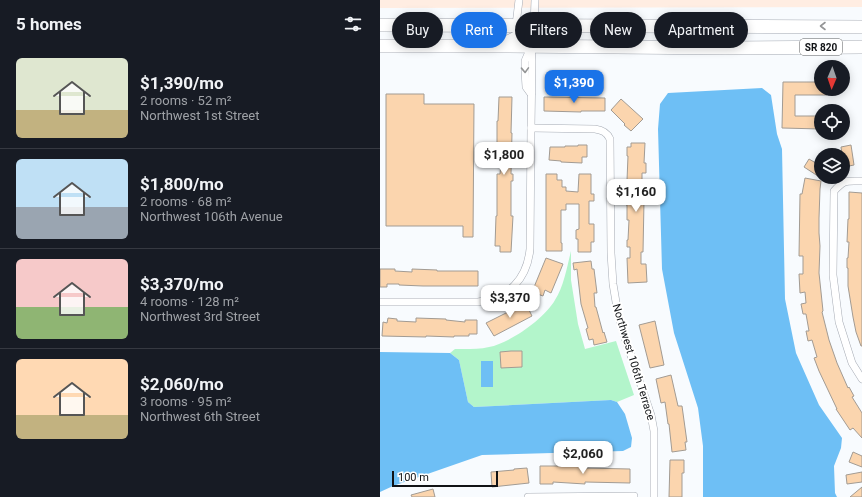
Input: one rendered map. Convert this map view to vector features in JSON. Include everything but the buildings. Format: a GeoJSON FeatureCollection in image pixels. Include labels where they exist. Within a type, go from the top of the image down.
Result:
{"type":"FeatureCollection","features":[{"type":"Feature","properties":{"kind":"highway","name":"SR 820"},"geometry":{"type":"LineString","coordinates":[[380,25],[515,25]]}},
{"type":"Feature","properties":{"kind":"highway","name":"SR 820"},"geometry":{"type":"LineString","coordinates":[[582,25],[862,26]]}},
{"type":"Feature","properties":{"kind":"highway","name":"SR 820"},"geometry":{"type":"LineString","coordinates":[[380,46],[451,46]]}},
{"type":"Feature","properties":{"kind":"highway","name":"SR 820"},"geometry":{"type":"LineString","coordinates":[[582,47],[717,48],[862,47]]}},
{"type":"Feature","properties":{"kind":"street"},"geometry":{"type":"LineString","coordinates":[[518,12],[519,0]]}},
{"type":"Feature","properties":{"kind":"street"},"geometry":{"type":"LineString","coordinates":[[535,0],[535,12]]}},
{"type":"Feature","properties":{"kind":"street"},"geometry":{"type":"LineString","coordinates":[[380,302],[486,301],[508,291],[518,281],[526,269],[530,249],[531,94],[526,87],[525,61],[530,48]]}},
{"type":"Feature","properties":{"kind":"street","name":"Northwest 106th Terrace"},"geometry":{"type":"LineString","coordinates":[[531,128],[600,129],[606,133],[610,139],[611,254],[613,284],[619,320],[651,415],[654,431],[654,497]]}},
{"type":"Feature","properties":{"kind":"street"},"geometry":{"type":"LineString","coordinates":[[862,181],[847,181],[842,183],[834,191],[833,275],[839,322],[852,362],[862,380]]}},
{"type":"Feature","properties":{"kind":"street"},"geometry":{"type":"LineString","coordinates":[[528,497],[634,496]]}},
{"type":"Feature","properties":{"kind":"shaded area"},"geometry":{"type":"Polygon","coordinates":[[[380,0],[862,0],[862,7],[380,8],[380,0]]]}},
{"type":"Feature","properties":{"kind":"green space"},"geometry":{"type":"Polygon","coordinates":[[[571,251],[571,280],[578,324],[585,349],[616,341],[634,395],[617,402],[611,400],[474,407],[468,402],[459,360],[450,353],[455,349],[480,349],[497,345],[507,341],[535,322],[550,307],[558,295],[565,276],[571,251]]]}},
{"type":"Feature","properties":{"kind":"water"},"geometry":{"type":"Polygon","coordinates":[[[762,88],[771,95],[777,134],[782,149],[785,299],[796,353],[819,405],[842,438],[841,448],[834,466],[835,493],[837,497],[703,497],[703,446],[698,408],[674,333],[662,269],[658,129],[660,104],[668,93],[762,88]]]}},
{"type":"Feature","properties":{"kind":"water"},"geometry":{"type":"Polygon","coordinates":[[[380,352],[450,353],[459,360],[468,402],[474,407],[611,400],[617,402],[625,414],[632,438],[631,447],[623,451],[482,455],[393,486],[380,492],[380,352]]]}},
{"type":"Feature","properties":{"kind":"water"},"geometry":{"type":"Polygon","coordinates":[[[481,361],[493,361],[493,387],[481,387],[481,361]]]}}]}
